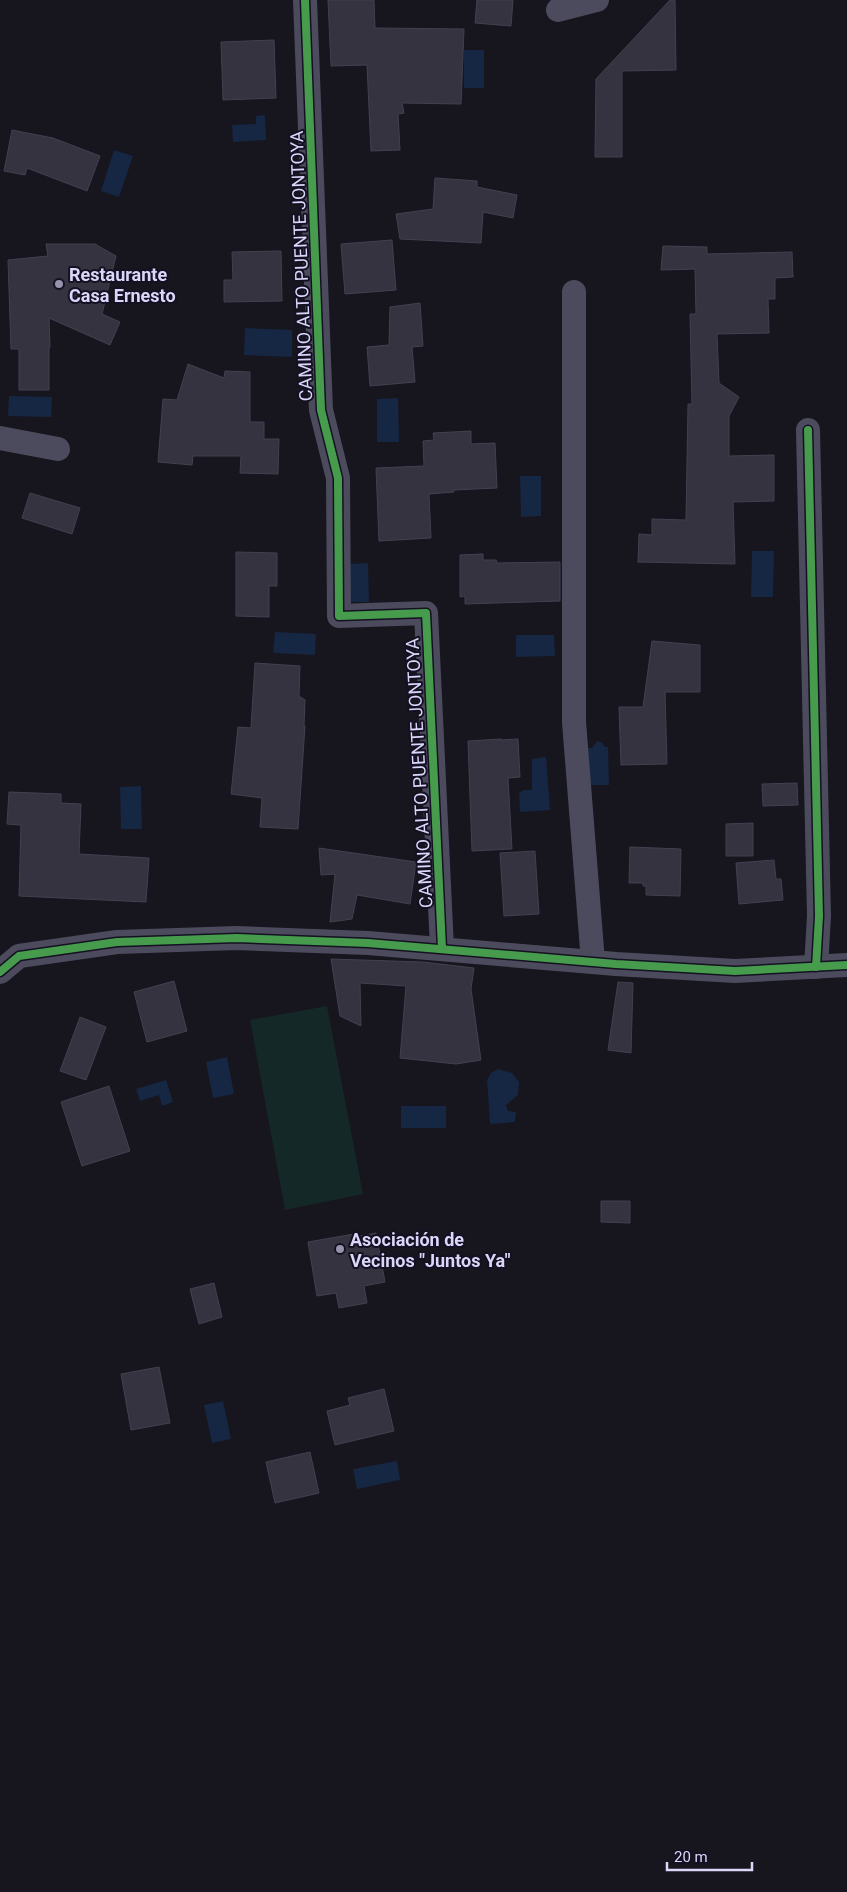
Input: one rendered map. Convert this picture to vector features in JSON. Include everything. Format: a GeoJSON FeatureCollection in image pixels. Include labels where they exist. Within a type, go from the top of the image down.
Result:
{"type":"FeatureCollection","features":[{"type":"Feature","properties":{"kind":"street","name":"CAMINO ALTO PUENTE JONTOYA"},"geometry":{"type":"LineString","coordinates":[[305,0],[321,410],[338,478],[338,616],[426,613],[442,948]]}},
{"type":"Feature","properties":{"kind":"street"},"geometry":{"type":"LineString","coordinates":[[558,10],[597,0]]}},
{"type":"Feature","properties":{"kind":"street"},"geometry":{"type":"LineString","coordinates":[[574,292],[574,722],[593,962]]}},
{"type":"Feature","properties":{"kind":"street"},"geometry":{"type":"LineString","coordinates":[[808,430],[819,916],[816,967]]}},
{"type":"Feature","properties":{"kind":"street"},"geometry":{"type":"LineString","coordinates":[[0,438],[58,449]]}},
{"type":"Feature","properties":{"kind":"street"},"geometry":{"type":"LineString","coordinates":[[0,972],[19,956],[117,942],[237,938],[368,942],[593,962],[735,970],[847,965]]}},
{"type":"Feature","properties":{"kind":"green space"},"geometry":{"type":"Polygon","coordinates":[[[327,1006],[363,1194],[285,1210],[250,1020],[327,1006]]]}},
{"type":"Feature","properties":{"kind":"water"},"geometry":{"type":"Polygon","coordinates":[[[464,50],[484,50],[484,88],[464,88],[464,50]]]}},
{"type":"Feature","properties":{"kind":"water"},"geometry":{"type":"Polygon","coordinates":[[[265,115],[266,140],[233,142],[232,125],[256,124],[256,116],[265,115]]]}},
{"type":"Feature","properties":{"kind":"water"},"geometry":{"type":"Polygon","coordinates":[[[114,150],[133,156],[119,197],[101,191],[114,150]]]}},
{"type":"Feature","properties":{"kind":"water"},"geometry":{"type":"Polygon","coordinates":[[[245,328],[292,330],[292,357],[244,355],[245,328]]]}},
{"type":"Feature","properties":{"kind":"water"},"geometry":{"type":"Polygon","coordinates":[[[9,396],[52,397],[51,417],[8,416],[9,396]]]}},
{"type":"Feature","properties":{"kind":"water"},"geometry":{"type":"Polygon","coordinates":[[[398,398],[399,442],[377,442],[377,399],[398,398]]]}},
{"type":"Feature","properties":{"kind":"water"},"geometry":{"type":"Polygon","coordinates":[[[520,476],[541,476],[541,516],[521,517],[520,476]]]}},
{"type":"Feature","properties":{"kind":"water"},"geometry":{"type":"Polygon","coordinates":[[[752,551],[774,551],[773,597],[751,597],[752,551]]]}},
{"type":"Feature","properties":{"kind":"water"},"geometry":{"type":"Polygon","coordinates":[[[368,563],[369,602],[350,602],[349,564],[368,563]]]}},
{"type":"Feature","properties":{"kind":"water"},"geometry":{"type":"Polygon","coordinates":[[[275,632],[316,634],[315,655],[273,653],[275,632]]]}},
{"type":"Feature","properties":{"kind":"water"},"geometry":{"type":"Polygon","coordinates":[[[516,635],[554,635],[555,656],[516,657],[516,635]]]}},
{"type":"Feature","properties":{"kind":"water"},"geometry":{"type":"Polygon","coordinates":[[[597,741],[608,747],[609,785],[589,785],[587,748],[592,748],[597,741]]]}},
{"type":"Feature","properties":{"kind":"water"},"geometry":{"type":"Polygon","coordinates":[[[546,757],[550,810],[520,812],[519,793],[524,790],[532,790],[532,759],[546,757]]]}},
{"type":"Feature","properties":{"kind":"water"},"geometry":{"type":"Polygon","coordinates":[[[141,786],[142,829],[121,829],[120,787],[141,786]]]}},
{"type":"Feature","properties":{"kind":"water"},"geometry":{"type":"Polygon","coordinates":[[[227,1057],[234,1094],[213,1098],[206,1062],[227,1057]]]}},
{"type":"Feature","properties":{"kind":"water"},"geometry":{"type":"Polygon","coordinates":[[[498,1069],[512,1073],[519,1082],[518,1095],[506,1105],[508,1111],[516,1112],[515,1122],[490,1124],[487,1080],[491,1073],[498,1069]]]}},
{"type":"Feature","properties":{"kind":"water"},"geometry":{"type":"Polygon","coordinates":[[[166,1080],[173,1102],[162,1106],[159,1095],[140,1101],[136,1089],[166,1080]]]}},
{"type":"Feature","properties":{"kind":"water"},"geometry":{"type":"Polygon","coordinates":[[[401,1106],[446,1106],[446,1128],[401,1128],[401,1106]]]}},
{"type":"Feature","properties":{"kind":"water"},"geometry":{"type":"Polygon","coordinates":[[[223,1401],[231,1439],[212,1443],[204,1405],[223,1401]]]}},
{"type":"Feature","properties":{"kind":"water"},"geometry":{"type":"Polygon","coordinates":[[[397,1461],[400,1480],[357,1489],[353,1469],[397,1461]]]}},
{"type":"Feature","properties":{"kind":"building"},"geometry":{"type":"Polygon","coordinates":[[[328,0],[374,0],[375,28],[464,29],[461,104],[402,103],[404,113],[398,114],[400,150],[371,151],[367,65],[331,66],[328,0]]]}},
{"type":"Feature","properties":{"kind":"building"},"geometry":{"type":"Polygon","coordinates":[[[477,0],[513,0],[511,26],[475,23],[477,0]]]}},
{"type":"Feature","properties":{"kind":"building"},"geometry":{"type":"Polygon","coordinates":[[[670,0],[675,0],[676,70],[622,71],[622,157],[595,157],[596,79],[670,0]]]}},
{"type":"Feature","properties":{"kind":"building"},"geometry":{"type":"Polygon","coordinates":[[[274,40],[276,98],[223,100],[221,42],[274,40]]]}},
{"type":"Feature","properties":{"kind":"building"},"geometry":{"type":"Polygon","coordinates":[[[12,130],[53,138],[100,156],[87,191],[27,168],[25,175],[4,171],[12,130]]]}},
{"type":"Feature","properties":{"kind":"building"},"geometry":{"type":"Polygon","coordinates":[[[435,178],[477,181],[477,187],[517,195],[513,218],[483,212],[481,243],[400,239],[396,214],[433,209],[435,178]]]}},
{"type":"Feature","properties":{"kind":"building"},"geometry":{"type":"Polygon","coordinates":[[[392,240],[396,290],[345,294],[341,244],[392,240]]]}},
{"type":"Feature","properties":{"kind":"building","name":"Restaurante Casa Ernesto"},"geometry":{"type":"Polygon","coordinates":[[[46,244],[95,244],[116,256],[102,314],[120,322],[110,345],[49,318],[49,390],[19,390],[19,349],[11,349],[8,260],[48,256],[46,244]]]}},
{"type":"Feature","properties":{"kind":"building"},"geometry":{"type":"Polygon","coordinates":[[[663,246],[707,247],[707,254],[792,252],[793,277],[775,278],[775,299],[768,299],[769,333],[717,334],[719,383],[739,397],[729,416],[729,456],[774,455],[774,501],[733,502],[735,564],[638,562],[639,534],[652,535],[652,519],[686,520],[688,404],[692,404],[690,314],[696,314],[695,269],[661,270],[663,246]]]}},
{"type":"Feature","properties":{"kind":"building"},"geometry":{"type":"Polygon","coordinates":[[[281,251],[282,301],[224,302],[224,280],[233,280],[232,252],[281,251]]]}},
{"type":"Feature","properties":{"kind":"building"},"geometry":{"type":"Polygon","coordinates":[[[420,303],[423,346],[412,347],[415,382],[370,386],[367,347],[389,345],[390,307],[420,303]]]}},
{"type":"Feature","properties":{"kind":"building"},"geometry":{"type":"Polygon","coordinates":[[[188,364],[224,378],[225,371],[250,372],[250,422],[264,422],[264,439],[279,439],[278,474],[240,473],[241,456],[193,456],[192,465],[158,462],[163,399],[177,400],[188,364]]]}},
{"type":"Feature","properties":{"kind":"building"},"geometry":{"type":"Polygon","coordinates":[[[471,431],[471,444],[495,443],[497,488],[454,490],[454,492],[429,494],[431,538],[379,541],[376,468],[424,466],[423,441],[434,440],[433,433],[471,431]]]}},
{"type":"Feature","properties":{"kind":"building"},"geometry":{"type":"Polygon","coordinates":[[[30,493],[80,508],[72,534],[22,518],[30,493]]]}},
{"type":"Feature","properties":{"kind":"building"},"geometry":{"type":"Polygon","coordinates":[[[236,552],[277,553],[277,586],[269,586],[269,617],[236,616],[236,552]]]}},
{"type":"Feature","properties":{"kind":"building"},"geometry":{"type":"Polygon","coordinates":[[[483,554],[483,560],[496,560],[497,563],[560,562],[560,601],[465,604],[465,596],[460,597],[460,555],[483,554]]]}},
{"type":"Feature","properties":{"kind":"building"},"geometry":{"type":"Polygon","coordinates":[[[652,641],[700,645],[700,692],[665,692],[667,764],[621,765],[619,707],[643,707],[652,641]]]}},
{"type":"Feature","properties":{"kind":"building"},"geometry":{"type":"Polygon","coordinates":[[[255,663],[300,666],[299,696],[305,700],[305,726],[298,829],[260,827],[262,798],[231,794],[238,727],[251,728],[255,663]]]}},
{"type":"Feature","properties":{"kind":"building"},"geometry":{"type":"Polygon","coordinates":[[[518,739],[520,777],[508,778],[512,849],[472,851],[468,741],[518,739]]]}},
{"type":"Feature","properties":{"kind":"building"},"geometry":{"type":"Polygon","coordinates":[[[797,783],[798,805],[763,806],[762,784],[797,783]]]}},
{"type":"Feature","properties":{"kind":"building"},"geometry":{"type":"Polygon","coordinates":[[[9,792],[61,794],[61,803],[81,804],[79,854],[149,858],[146,902],[19,896],[21,825],[7,824],[9,792]]]}},
{"type":"Feature","properties":{"kind":"building"},"geometry":{"type":"Polygon","coordinates":[[[753,823],[753,856],[726,856],[726,824],[753,823]]]}},
{"type":"Feature","properties":{"kind":"building"},"geometry":{"type":"Polygon","coordinates":[[[630,847],[681,849],[680,896],[646,895],[646,886],[643,886],[643,883],[629,883],[630,847]]]}},
{"type":"Feature","properties":{"kind":"building"},"geometry":{"type":"Polygon","coordinates":[[[319,848],[416,862],[410,904],[357,895],[352,919],[330,922],[335,874],[321,875],[319,848]]]}},
{"type":"Feature","properties":{"kind":"building"},"geometry":{"type":"Polygon","coordinates":[[[535,851],[539,914],[504,916],[500,853],[535,851]]]}},
{"type":"Feature","properties":{"kind":"building"},"geometry":{"type":"Polygon","coordinates":[[[774,860],[776,879],[781,879],[783,900],[739,904],[736,863],[774,860]]]}},
{"type":"Feature","properties":{"kind":"building"},"geometry":{"type":"Polygon","coordinates":[[[331,959],[423,962],[474,968],[471,989],[481,1060],[456,1064],[400,1058],[406,986],[360,983],[361,1026],[340,1016],[331,959]]]}},
{"type":"Feature","properties":{"kind":"building"},"geometry":{"type":"Polygon","coordinates":[[[174,981],[187,1031],[147,1042],[134,992],[174,981]]]}},
{"type":"Feature","properties":{"kind":"building"},"geometry":{"type":"Polygon","coordinates":[[[618,982],[633,983],[631,1053],[608,1050],[618,982]]]}},
{"type":"Feature","properties":{"kind":"building"},"geometry":{"type":"Polygon","coordinates":[[[80,1017],[106,1027],[86,1080],[60,1071],[80,1017]]]}},
{"type":"Feature","properties":{"kind":"building"},"geometry":{"type":"Polygon","coordinates":[[[109,1086],[130,1151],[82,1166],[61,1102],[109,1086]]]}},
{"type":"Feature","properties":{"kind":"building"},"geometry":{"type":"Polygon","coordinates":[[[601,1201],[630,1201],[630,1223],[601,1222],[601,1201]]]}},
{"type":"Feature","properties":{"kind":"building"},"geometry":{"type":"Polygon","coordinates":[[[376,1233],[385,1282],[364,1286],[367,1303],[339,1308],[336,1293],[317,1296],[308,1242],[354,1234],[355,1237],[376,1233]]]}},
{"type":"Feature","properties":{"kind":"building"},"geometry":{"type":"Polygon","coordinates":[[[214,1283],[222,1317],[199,1324],[190,1289],[214,1283]]]}},
{"type":"Feature","properties":{"kind":"building"},"geometry":{"type":"Polygon","coordinates":[[[159,1367],[170,1423],[131,1430],[121,1374],[159,1367]]]}},
{"type":"Feature","properties":{"kind":"building"},"geometry":{"type":"Polygon","coordinates":[[[384,1389],[394,1431],[335,1445],[327,1411],[350,1405],[348,1398],[384,1389]]]}},
{"type":"Feature","properties":{"kind":"building"},"geometry":{"type":"Polygon","coordinates":[[[310,1452],[319,1493],[275,1503],[266,1462],[310,1452]]]}},
{"type":"Feature","properties":{"kind":"cycle path"},"geometry":{"type":"LineString","coordinates":[[305,0],[321,410],[338,478],[339,616],[426,613],[442,948]]}},
{"type":"Feature","properties":{"kind":"cycle path"},"geometry":{"type":"LineString","coordinates":[[808,430],[819,916],[816,967]]}},
{"type":"Feature","properties":{"kind":"cycle path"},"geometry":{"type":"LineString","coordinates":[[0,972],[19,956],[117,942],[237,938],[368,943],[616,964],[735,971],[847,965]]}},
{"type":"Feature","properties":{"kind":"place","name":"Restaurante Casa Ernesto"},"geometry":{"type":"Point","coordinates":[59,284]}},
{"type":"Feature","properties":{"kind":"place","name":"Asociación de Vecinos \"Juntos Ya\""},"geometry":{"type":"Point","coordinates":[340,1249]}}]}
